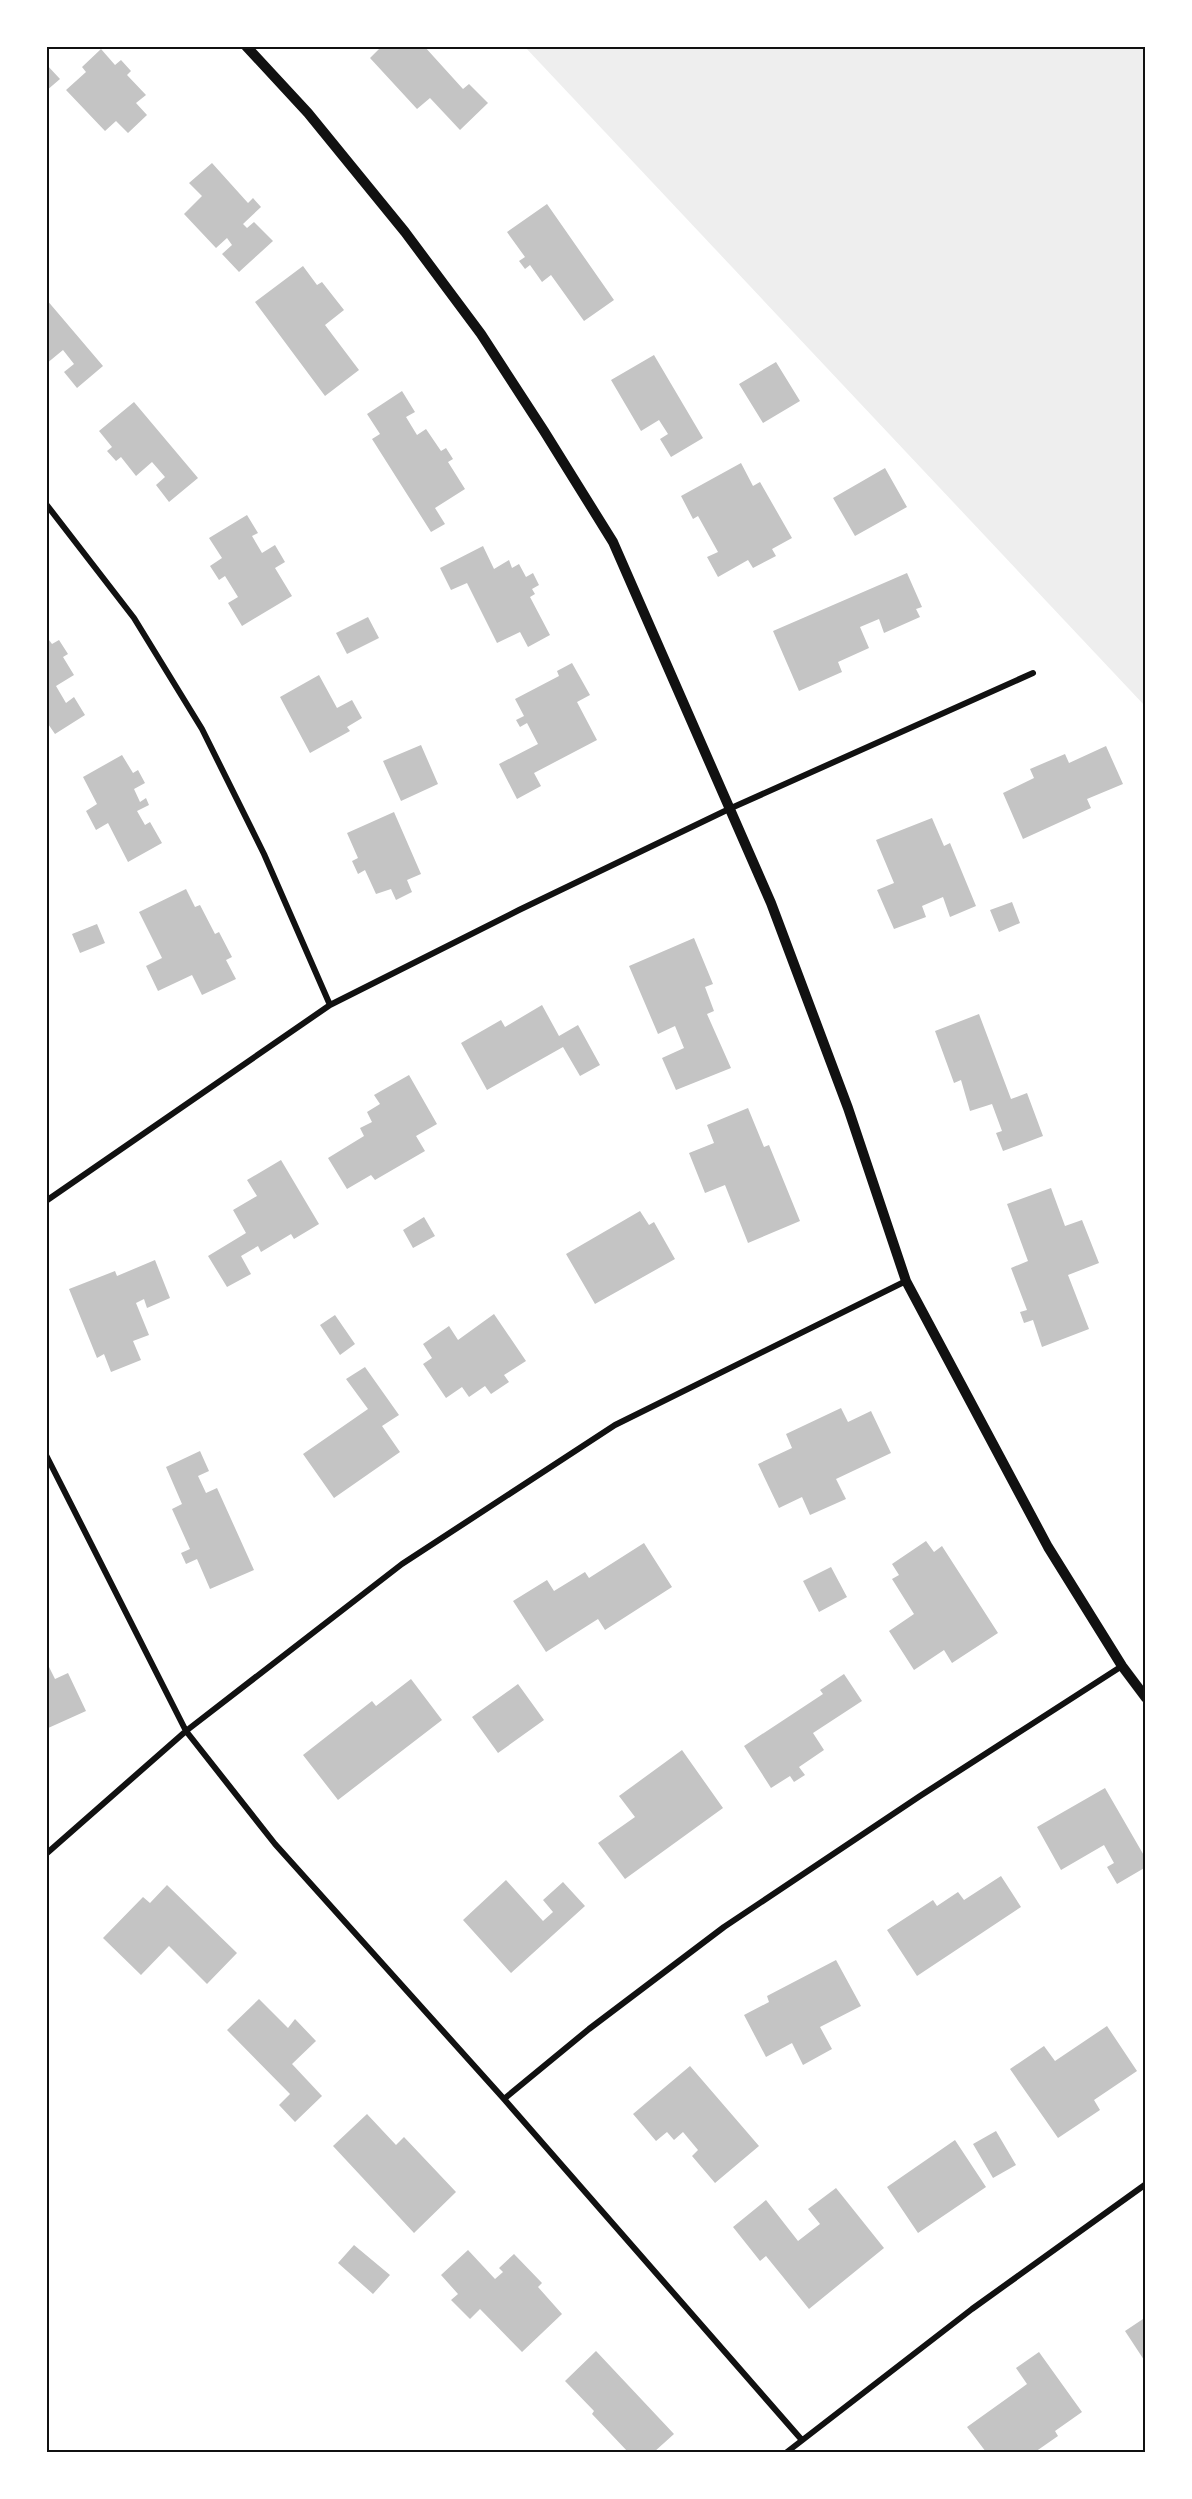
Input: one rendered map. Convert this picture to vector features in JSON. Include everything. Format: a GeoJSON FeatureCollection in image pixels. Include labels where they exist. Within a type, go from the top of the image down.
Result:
{"type":"FeatureCollection","features":[{"type":"Feature","properties":{"kind":"street"},"geometry":{"type":"LineString","coordinates":[[246,46],[308,112],[405,232],[481,334],[613,542],[771,903],[848,1108],[906,1281],[1048,1547],[1122,1666],[1146,1698]]}},
{"type":"Feature","properties":{"kind":"street"},"geometry":{"type":"LineString","coordinates":[[46,504],[134,618],[202,729],[264,854],[330,1005]]}},
{"type":"Feature","properties":{"kind":"street"},"geometry":{"type":"LineString","coordinates":[[46,1201],[330,1005],[519,910],[729,809],[1033,673]]}},
{"type":"Feature","properties":{"kind":"street"},"geometry":{"type":"LineString","coordinates":[[46,1854],[186,1731],[402,1564],[615,1425],[906,1281]]}},
{"type":"Feature","properties":{"kind":"street"},"geometry":{"type":"LineString","coordinates":[[46,1455],[186,1731],[276,1844],[504,2099],[801,2439]]}},
{"type":"Feature","properties":{"kind":"street"},"geometry":{"type":"LineString","coordinates":[[504,2099],[589,2028],[724,1927],[920,1796],[1122,1666]]}},
{"type":"Feature","properties":{"kind":"street"},"geometry":{"type":"LineString","coordinates":[[787,2452],[972,2309],[1146,2184]]}},
{"type":"Feature","properties":{"kind":"shaded area"},"geometry":{"type":"Polygon","coordinates":[[[525,47],[1145,47],[1145,706],[525,47]]]}},
{"type":"Feature","properties":{"kind":"building"},"geometry":{"type":"Polygon","coordinates":[[[382,46],[424,46],[463,89],[469,84],[488,103],[460,130],[430,98],[417,109],[370,58],[382,46]]]}},
{"type":"Feature","properties":{"kind":"building"},"geometry":{"type":"Polygon","coordinates":[[[101,49],[115,65],[121,60],[131,71],[127,75],[146,95],[136,103],[147,115],[128,133],[116,121],[105,131],[66,90],[86,72],[82,67],[101,49]]]}},
{"type":"Feature","properties":{"kind":"building"},"geometry":{"type":"Polygon","coordinates":[[[46,64],[60,79],[46,91],[46,64]]]}},
{"type":"Feature","properties":{"kind":"building"},"geometry":{"type":"Polygon","coordinates":[[[212,163],[248,203],[253,198],[261,207],[243,224],[247,228],[254,222],[273,241],[239,272],[222,254],[232,245],[227,238],[216,248],[184,214],[202,196],[189,183],[212,163]]]}},
{"type":"Feature","properties":{"kind":"building"},"geometry":{"type":"Polygon","coordinates":[[[547,204],[614,300],[584,321],[551,275],[542,282],[530,265],[525,269],[519,261],[525,257],[507,232],[547,204]]]}},
{"type":"Feature","properties":{"kind":"building"},"geometry":{"type":"Polygon","coordinates":[[[303,266],[317,285],[322,282],[344,310],[325,325],[359,370],[325,396],[255,302],[303,266]]]}},
{"type":"Feature","properties":{"kind":"building"},"geometry":{"type":"Polygon","coordinates":[[[46,299],[103,366],[77,388],[64,372],[74,364],[63,350],[46,364],[46,299]]]}},
{"type":"Feature","properties":{"kind":"building"},"geometry":{"type":"Polygon","coordinates":[[[654,355],[703,438],[671,457],[660,439],[668,434],[659,420],[641,431],[611,380],[654,355]]]}},
{"type":"Feature","properties":{"kind":"building"},"geometry":{"type":"Polygon","coordinates":[[[776,362],[800,401],[763,423],[739,384],[776,362]]]}},
{"type":"Feature","properties":{"kind":"building"},"geometry":{"type":"Polygon","coordinates":[[[402,391],[415,412],[406,417],[417,435],[426,429],[441,451],[446,448],[453,459],[448,462],[465,489],[435,508],[445,524],[431,532],[372,439],[380,434],[367,414],[402,391]]]}},
{"type":"Feature","properties":{"kind":"building"},"geometry":{"type":"Polygon","coordinates":[[[134,402],[198,478],[169,502],[156,485],[165,477],[152,462],[136,476],[121,457],[116,461],[107,451],[112,447],[99,431],[134,402]]]}},
{"type":"Feature","properties":{"kind":"building"},"geometry":{"type":"Polygon","coordinates":[[[741,463],[753,486],[760,482],[792,538],[772,549],[776,556],[753,568],[748,560],[718,577],[707,557],[718,552],[698,516],[693,519],[681,496],[741,463]]]}},
{"type":"Feature","properties":{"kind":"building"},"geometry":{"type":"Polygon","coordinates":[[[885,468],[907,507],[855,536],[833,498],[885,468]]]}},
{"type":"Feature","properties":{"kind":"building"},"geometry":{"type":"Polygon","coordinates":[[[247,515],[258,533],[252,536],[262,553],[275,545],[285,562],[275,568],[292,596],[242,626],[228,603],[238,597],[225,576],[219,580],[210,566],[222,558],[209,538],[247,515]]]}},
{"type":"Feature","properties":{"kind":"building"},"geometry":{"type":"Polygon","coordinates":[[[483,546],[494,569],[509,560],[512,568],[519,564],[526,577],[533,573],[539,585],[532,589],[535,594],[530,597],[550,635],[528,647],[520,632],[497,643],[467,583],[451,590],[440,568],[483,546]]]}},
{"type":"Feature","properties":{"kind":"building"},"geometry":{"type":"Polygon","coordinates":[[[907,573],[922,607],[916,609],[920,617],[884,633],[879,619],[860,627],[869,648],[838,662],[842,672],[799,691],[773,631],[907,573]]]}},
{"type":"Feature","properties":{"kind":"building"},"geometry":{"type":"Polygon","coordinates":[[[368,617],[379,638],[347,654],[336,633],[368,617]]]}},
{"type":"Feature","properties":{"kind":"building"},"geometry":{"type":"Polygon","coordinates":[[[46,636],[52,644],[59,640],[68,654],[63,657],[74,675],[56,686],[66,703],[74,697],[85,715],[55,734],[46,721],[46,636]]]}},
{"type":"Feature","properties":{"kind":"building"},"geometry":{"type":"Polygon","coordinates":[[[572,663],[590,695],[577,702],[597,740],[534,773],[541,786],[517,799],[499,764],[538,744],[527,723],[520,727],[516,720],[524,716],[515,699],[559,676],[557,671],[572,663]]]}},
{"type":"Feature","properties":{"kind":"building"},"geometry":{"type":"Polygon","coordinates":[[[319,675],[337,708],[352,700],[362,718],[347,727],[350,731],[310,753],[280,697],[319,675]]]}},
{"type":"Feature","properties":{"kind":"building"},"geometry":{"type":"Polygon","coordinates":[[[421,745],[438,784],[401,801],[383,761],[421,745]]]}},
{"type":"Feature","properties":{"kind":"building"},"geometry":{"type":"Polygon","coordinates":[[[1106,746],[1123,784],[1087,799],[1091,808],[1023,839],[1003,793],[1034,778],[1030,769],[1065,754],[1069,763],[1106,746]]]}},
{"type":"Feature","properties":{"kind":"building"},"geometry":{"type":"Polygon","coordinates":[[[122,755],[133,773],[138,770],[145,783],[134,789],[140,802],[146,798],[149,805],[137,811],[145,825],[150,822],[162,843],[128,862],[108,823],[96,830],[86,811],[97,804],[83,777],[122,755]]]}},
{"type":"Feature","properties":{"kind":"building"},"geometry":{"type":"Polygon","coordinates":[[[394,812],[421,874],[407,880],[412,892],[396,900],[391,889],[376,894],[365,870],[358,874],[352,861],[358,858],[347,833],[394,812]]]}},
{"type":"Feature","properties":{"kind":"building"},"geometry":{"type":"Polygon","coordinates":[[[932,818],[944,846],[950,843],[976,906],[950,917],[943,897],[922,906],[926,917],[894,929],[877,890],[894,883],[876,840],[932,818]]]}},
{"type":"Feature","properties":{"kind":"building"},"geometry":{"type":"Polygon","coordinates":[[[186,889],[195,907],[200,905],[215,934],[219,932],[232,957],[226,960],[236,979],[202,995],[192,975],[158,991],[146,966],[162,958],[139,912],[186,889]]]}},
{"type":"Feature","properties":{"kind":"building"},"geometry":{"type":"Polygon","coordinates":[[[1012,902],[1020,923],[999,932],[990,910],[1012,902]]]}},
{"type":"Feature","properties":{"kind":"building"},"geometry":{"type":"Polygon","coordinates":[[[97,924],[105,943],[80,953],[72,934],[97,924]]]}},
{"type":"Feature","properties":{"kind":"building"},"geometry":{"type":"Polygon","coordinates":[[[694,938],[713,984],[705,987],[714,1011],[707,1014],[731,1068],[676,1090],[662,1058],[684,1048],[675,1026],[658,1034],[629,966],[694,938]]]}},
{"type":"Feature","properties":{"kind":"building"},"geometry":{"type":"Polygon","coordinates":[[[542,1005],[559,1036],[578,1025],[600,1065],[580,1076],[563,1047],[487,1090],[461,1043],[501,1020],[505,1027],[542,1005]]]}},
{"type":"Feature","properties":{"kind":"building"},"geometry":{"type":"Polygon","coordinates":[[[979,1014],[1011,1099],[1027,1093],[1043,1136],[1003,1151],[996,1133],[1002,1131],[992,1104],[970,1111],[961,1080],[954,1083],[935,1031],[979,1014]]]}},
{"type":"Feature","properties":{"kind":"building"},"geometry":{"type":"Polygon","coordinates":[[[409,1075],[437,1124],[416,1136],[425,1151],[375,1180],[371,1175],[347,1189],[328,1158],[364,1136],[360,1128],[372,1122],[367,1112],[380,1104],[374,1095],[409,1075]]]}},
{"type":"Feature","properties":{"kind":"building"},"geometry":{"type":"Polygon","coordinates":[[[748,1108],[764,1147],[769,1145],[800,1221],[748,1243],[725,1185],[705,1193],[689,1153],[714,1143],[707,1125],[748,1108]]]}},
{"type":"Feature","properties":{"kind":"building"},"geometry":{"type":"Polygon","coordinates":[[[281,1160],[319,1224],[294,1239],[291,1234],[261,1252],[258,1246],[241,1256],[251,1274],[227,1287],[208,1256],[246,1233],[233,1210],[257,1196],[247,1180],[281,1160]]]}},
{"type":"Feature","properties":{"kind":"building"},"geometry":{"type":"Polygon","coordinates":[[[1051,1188],[1065,1226],[1082,1220],[1099,1263],[1068,1275],[1089,1329],[1042,1347],[1033,1320],[1024,1323],[1020,1312],[1027,1310],[1011,1268],[1028,1261],[1007,1204],[1051,1188]]]}},
{"type":"Feature","properties":{"kind":"building"},"geometry":{"type":"Polygon","coordinates":[[[640,1211],[649,1225],[654,1222],[675,1259],[595,1304],[566,1254],[640,1211]]]}},
{"type":"Feature","properties":{"kind":"building"},"geometry":{"type":"Polygon","coordinates":[[[424,1217],[435,1236],[413,1248],[403,1230],[424,1217]]]}},
{"type":"Feature","properties":{"kind":"building"},"geometry":{"type":"Polygon","coordinates":[[[155,1260],[170,1298],[147,1308],[144,1299],[136,1303],[149,1335],[133,1341],[141,1360],[111,1372],[104,1354],[97,1358],[69,1289],[115,1271],[117,1276],[155,1260]]]}},
{"type":"Feature","properties":{"kind":"building"},"geometry":{"type":"Polygon","coordinates":[[[494,1314],[526,1361],[504,1375],[509,1382],[491,1394],[485,1386],[469,1397],[462,1387],[446,1398],[423,1364],[432,1358],[423,1344],[449,1326],[458,1340],[494,1314]]]}},
{"type":"Feature","properties":{"kind":"building"},"geometry":{"type":"Polygon","coordinates":[[[335,1315],[355,1344],[340,1355],[320,1325],[335,1315]]]}},
{"type":"Feature","properties":{"kind":"building"},"geometry":{"type":"Polygon","coordinates":[[[365,1367],[399,1415],[382,1426],[400,1452],[334,1498],[303,1454],[368,1409],[346,1379],[365,1367]]]}},
{"type":"Feature","properties":{"kind":"building"},"geometry":{"type":"Polygon","coordinates":[[[841,1408],[848,1422],[871,1411],[891,1453],[836,1479],[846,1499],[810,1515],[802,1497],[779,1508],[758,1464],[792,1448],[786,1434],[841,1408]]]}},
{"type":"Feature","properties":{"kind":"building"},"geometry":{"type":"Polygon","coordinates":[[[200,1451],[209,1471],[198,1476],[206,1493],[217,1488],[254,1570],[210,1589],[197,1559],[186,1564],[181,1553],[190,1549],[172,1509],[182,1504],[166,1467],[200,1451]]]}},
{"type":"Feature","properties":{"kind":"building"},"geometry":{"type":"Polygon","coordinates":[[[926,1541],[934,1552],[942,1546],[998,1633],[952,1663],[944,1650],[914,1670],[889,1631],[914,1614],[892,1579],[899,1575],[892,1564],[926,1541]]]}},
{"type":"Feature","properties":{"kind":"building"},"geometry":{"type":"Polygon","coordinates":[[[644,1543],[672,1587],[605,1630],[598,1619],[546,1652],[513,1601],[547,1580],[554,1591],[585,1572],[589,1578],[644,1543]]]}},
{"type":"Feature","properties":{"kind":"building"},"geometry":{"type":"Polygon","coordinates":[[[831,1567],[847,1597],[819,1612],[803,1581],[831,1567]]]}},
{"type":"Feature","properties":{"kind":"building"},"geometry":{"type":"Polygon","coordinates":[[[46,1661],[55,1679],[68,1673],[86,1711],[46,1729],[46,1661]]]}},
{"type":"Feature","properties":{"kind":"building"},"geometry":{"type":"Polygon","coordinates":[[[844,1674],[862,1701],[813,1733],[824,1750],[799,1767],[805,1775],[794,1782],[790,1776],[771,1788],[744,1746],[823,1694],[820,1690],[844,1674]]]}},
{"type":"Feature","properties":{"kind":"building"},"geometry":{"type":"Polygon","coordinates":[[[411,1679],[442,1720],[338,1800],[303,1755],[372,1701],[376,1706],[411,1679]]]}},
{"type":"Feature","properties":{"kind":"building"},"geometry":{"type":"Polygon","coordinates":[[[518,1684],[544,1720],[498,1753],[472,1717],[518,1684]]]}},
{"type":"Feature","properties":{"kind":"building"},"geometry":{"type":"Polygon","coordinates":[[[682,1750],[723,1808],[625,1879],[598,1843],[635,1817],[619,1796],[682,1750]]]}},
{"type":"Feature","properties":{"kind":"building"},"geometry":{"type":"Polygon","coordinates":[[[1105,1788],[1146,1859],[1146,1867],[1117,1884],[1107,1867],[1114,1863],[1104,1845],[1061,1870],[1037,1827],[1105,1788]]]}},
{"type":"Feature","properties":{"kind":"building"},"geometry":{"type":"Polygon","coordinates":[[[1001,1876],[1021,1907],[917,1976],[887,1930],[933,1900],[937,1906],[958,1892],[964,1900],[1001,1876]]]}},
{"type":"Feature","properties":{"kind":"building"},"geometry":{"type":"Polygon","coordinates":[[[506,1880],[543,1921],[553,1912],[543,1900],[563,1882],[585,1906],[511,1973],[463,1920],[506,1880]]]}},
{"type":"Feature","properties":{"kind":"building"},"geometry":{"type":"Polygon","coordinates":[[[167,1885],[237,1953],[207,1984],[169,1946],[141,1975],[103,1938],[143,1897],[150,1903],[167,1885]]]}},
{"type":"Feature","properties":{"kind":"building"},"geometry":{"type":"Polygon","coordinates":[[[836,1960],[861,2006],[820,2027],[832,2049],[803,2065],[792,2043],[766,2057],[744,2015],[769,2002],[767,1996],[836,1960]]]}},
{"type":"Feature","properties":{"kind":"building"},"geometry":{"type":"Polygon","coordinates":[[[259,1999],[288,2028],[295,2019],[316,2041],[292,2064],[322,2096],[295,2122],[279,2105],[290,2094],[227,2030],[259,1999]]]}},
{"type":"Feature","properties":{"kind":"building"},"geometry":{"type":"Polygon","coordinates":[[[1107,2026],[1137,2071],[1094,2100],[1100,2110],[1058,2138],[1010,2069],[1044,2046],[1055,2061],[1107,2026]]]}},
{"type":"Feature","properties":{"kind":"building"},"geometry":{"type":"Polygon","coordinates":[[[690,2066],[759,2146],[715,2183],[692,2156],[698,2150],[683,2132],[674,2140],[667,2132],[656,2141],[633,2114],[690,2066]]]}},
{"type":"Feature","properties":{"kind":"building"},"geometry":{"type":"Polygon","coordinates":[[[367,2114],[396,2145],[404,2137],[456,2192],[414,2233],[333,2146],[367,2114]]]}},
{"type":"Feature","properties":{"kind":"building"},"geometry":{"type":"Polygon","coordinates":[[[996,2131],[1016,2165],[993,2178],[973,2144],[996,2131]]]}},
{"type":"Feature","properties":{"kind":"building"},"geometry":{"type":"Polygon","coordinates":[[[955,2140],[986,2187],[918,2233],[887,2187],[955,2140]]]}},
{"type":"Feature","properties":{"kind":"building"},"geometry":{"type":"Polygon","coordinates":[[[836,2188],[884,2248],[809,2309],[766,2256],[760,2261],[733,2227],[766,2200],[798,2241],[820,2224],[808,2209],[836,2188]]]}},
{"type":"Feature","properties":{"kind":"building"},"geometry":{"type":"Polygon","coordinates":[[[354,2245],[390,2275],[373,2294],[338,2263],[354,2245]]]}},
{"type":"Feature","properties":{"kind":"building"},"geometry":{"type":"Polygon","coordinates":[[[468,2250],[495,2279],[503,2272],[499,2268],[514,2254],[542,2283],[538,2287],[562,2314],[522,2352],[480,2309],[470,2319],[451,2300],[458,2294],[441,2275],[468,2250]]]}},
{"type":"Feature","properties":{"kind":"building"},"geometry":{"type":"Polygon","coordinates":[[[1146,2317],[1146,2363],[1125,2331],[1146,2317]]]}},
{"type":"Feature","properties":{"kind":"building"},"geometry":{"type":"Polygon","coordinates":[[[596,2351],[674,2434],[654,2452],[628,2452],[565,2381],[596,2351]]]}},
{"type":"Feature","properties":{"kind":"building"},"geometry":{"type":"Polygon","coordinates":[[[1039,2352],[1082,2412],[1055,2431],[1058,2436],[1035,2452],[986,2452],[967,2427],[1027,2384],[1016,2368],[1039,2352]]]}}]}
